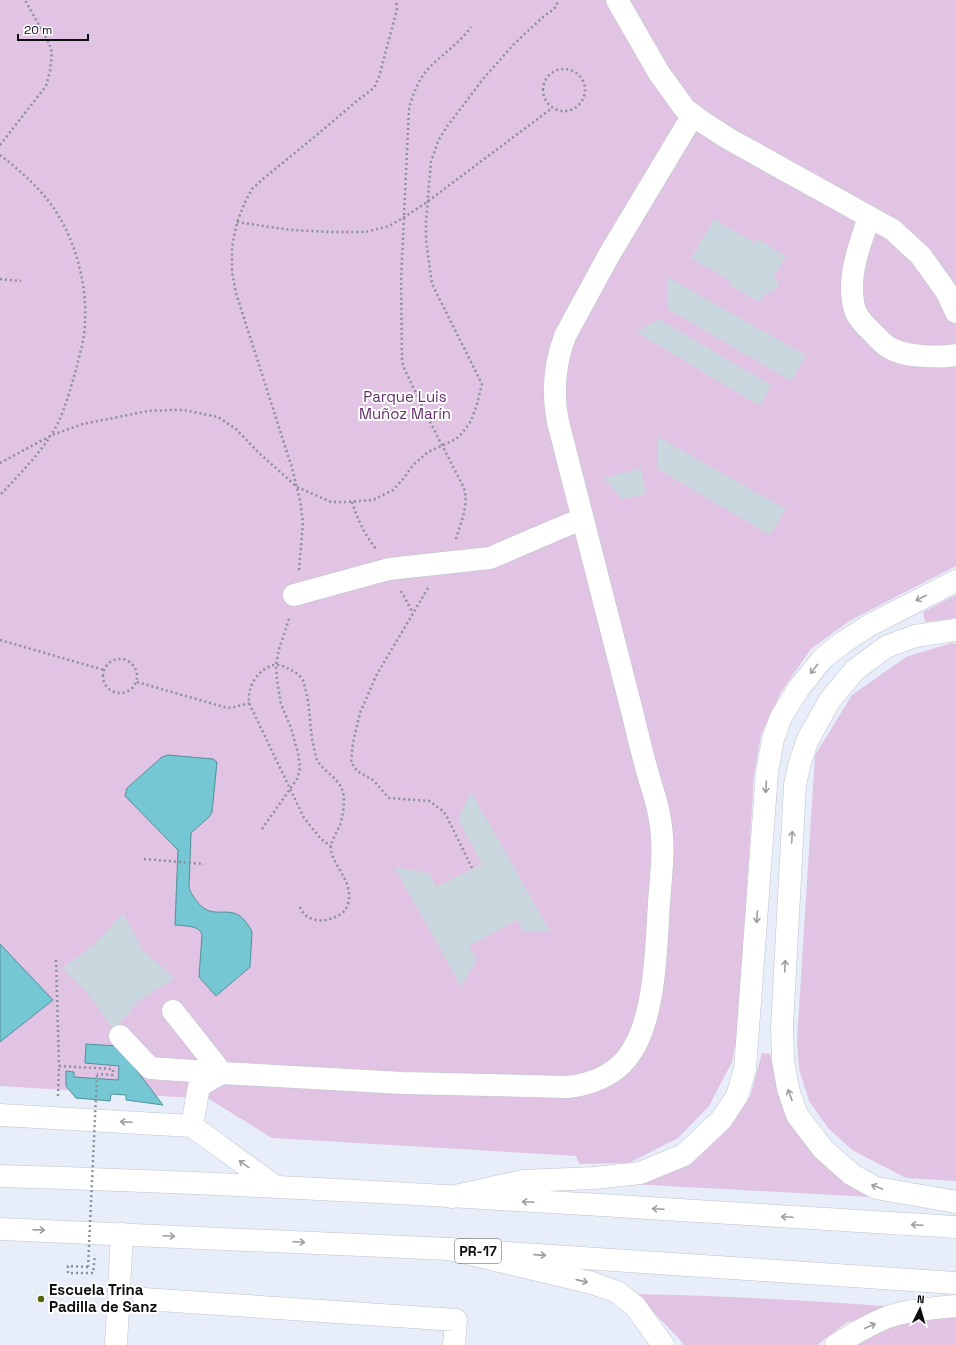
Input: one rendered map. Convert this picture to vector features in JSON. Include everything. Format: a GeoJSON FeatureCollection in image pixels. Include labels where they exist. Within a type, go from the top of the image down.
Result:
{"type":"FeatureCollection","features":[{"type":"Feature","properties":{"kind":"main road"},"geometry":{"type":"LineString","coordinates":[[617,0],[659,72],[685,109],[729,139],[893,230],[921,256],[946,291],[956,312]]}},
{"type":"Feature","properties":{"kind":"main road"},"geometry":{"type":"LineString","coordinates":[[120,1036],[150,1068],[403,1083],[567,1087],[581,1086],[606,1076],[628,1058],[634,1048],[646,1017],[654,976],[663,847],[662,835],[660,818],[555,410],[555,377],[560,349],[565,336],[609,255],[693,115]]}},
{"type":"Feature","properties":{"kind":"main road"},"geometry":{"type":"LineString","coordinates":[[869,217],[855,263],[852,286],[853,301],[857,316],[889,348],[901,353],[911,356],[956,355]]}},
{"type":"Feature","properties":{"kind":"main road"},"geometry":{"type":"LineString","coordinates":[[294,595],[389,569],[490,558],[583,519]]}},
{"type":"Feature","properties":{"kind":"main road"},"geometry":{"type":"LineString","coordinates":[[451,1197],[523,1181],[595,1178],[640,1173],[684,1156],[722,1119],[737,1096],[745,1069],[767,772],[773,740],[781,717],[799,688],[823,658],[845,641],[870,625],[956,580]]}},
{"type":"Feature","properties":{"kind":"main road"},"geometry":{"type":"LineString","coordinates":[[956,630],[915,636],[886,647],[855,670],[830,700],[808,739],[800,762],[795,785],[782,1027],[788,1089],[797,1115],[823,1150],[851,1174],[876,1188],[956,1202]]}},
{"type":"Feature","properties":{"kind":"main road"},"geometry":{"type":"LineString","coordinates":[[174,1012],[222,1073]]}},
{"type":"Feature","properties":{"kind":"main road"},"geometry":{"type":"LineString","coordinates":[[192,1126],[199,1086],[222,1073]]}},
{"type":"Feature","properties":{"kind":"main road"},"geometry":{"type":"LineString","coordinates":[[0,1115],[192,1126],[276,1187]]}},
{"type":"Feature","properties":{"kind":"main road"},"geometry":{"type":"LineString","coordinates":[[0,1176],[276,1187],[956,1227]]}},
{"type":"Feature","properties":{"kind":"main road","name":"PR-17"},"geometry":{"type":"LineString","coordinates":[[0,1229],[449,1249],[956,1283]]}},
{"type":"Feature","properties":{"kind":"main road"},"geometry":{"type":"LineString","coordinates":[[116,1345],[122,1234]]}},
{"type":"Feature","properties":{"kind":"main road"},"geometry":{"type":"LineString","coordinates":[[449,1249],[592,1283],[617,1292],[634,1306],[663,1345]]}},
{"type":"Feature","properties":{"kind":"main road"},"geometry":{"type":"LineString","coordinates":[[144,1299],[456,1320],[454,1345]]}},
{"type":"Feature","properties":{"kind":"main road"},"geometry":{"type":"LineString","coordinates":[[836,1345],[855,1332],[889,1317],[932,1308],[956,1306]]}},
{"type":"Feature","properties":{"kind":"path"},"geometry":{"type":"LineString","coordinates":[[0,146],[46,86],[50,71],[52,53],[49,43],[25,0]]}},
{"type":"Feature","properties":{"kind":"path"},"geometry":{"type":"LineString","coordinates":[[262,829],[297,779],[300,768],[298,753],[291,728],[281,704],[276,665],[279,649],[288,624],[298,577],[303,522],[297,487],[236,293],[232,272],[232,247],[237,222],[252,189],[374,88],[379,77],[397,9],[396,0]]}},
{"type":"Feature","properties":{"kind":"path"},"geometry":{"type":"LineString","coordinates":[[0,463],[52,435],[84,424],[148,411],[184,410],[218,417],[236,429],[259,453],[297,487],[331,502],[345,502],[373,500],[393,490],[413,465],[428,452],[456,439],[471,422],[482,384],[432,284],[426,240],[427,202],[433,154],[446,128],[483,79],[514,44],[544,16],[554,9],[559,0]]}},
{"type":"Feature","properties":{"kind":"path"},"geometry":{"type":"LineString","coordinates":[[472,27],[426,71],[411,100],[409,109],[401,280],[402,361],[412,385],[464,488],[466,494],[465,510],[455,542],[376,676],[360,713],[353,743],[351,762],[357,771],[373,780],[389,798],[429,801],[443,811],[472,868]]}},
{"type":"Feature","properties":{"kind":"path"},"geometry":{"type":"LineString","coordinates":[[562,69],[575,73],[582,79],[585,88],[582,102],[575,109],[570,111],[561,112],[552,108],[545,101],[542,92],[546,79],[553,72],[562,69]]}},
{"type":"Feature","properties":{"kind":"path"},"geometry":{"type":"LineString","coordinates":[[237,222],[291,230],[366,232],[389,226],[427,202],[552,108]]}},
{"type":"Feature","properties":{"kind":"path"},"geometry":{"type":"LineString","coordinates":[[0,155],[41,193],[57,213],[66,230],[81,272],[85,302],[84,337],[66,404],[52,435],[0,495]]}},
{"type":"Feature","properties":{"kind":"path"},"geometry":{"type":"LineString","coordinates":[[0,279],[21,281]]}},
{"type":"Feature","properties":{"kind":"path"},"geometry":{"type":"LineString","coordinates":[[0,640],[104,670]]}},
{"type":"Feature","properties":{"kind":"path"},"geometry":{"type":"LineString","coordinates":[[122,659],[130,661],[138,674],[137,682],[133,688],[126,693],[111,691],[106,686],[103,678],[104,670],[108,664],[114,660],[122,659]]}},
{"type":"Feature","properties":{"kind":"path"},"geometry":{"type":"LineString","coordinates":[[300,907],[313,919],[325,921],[343,913],[347,907],[350,898],[350,891],[333,855],[331,846],[340,824],[343,808],[343,793],[339,783],[317,760],[313,746],[308,698],[302,680],[296,673],[283,666],[274,665],[256,676],[250,688],[248,698],[249,703],[304,818],[321,839],[331,846]]}},
{"type":"Feature","properties":{"kind":"path"},"geometry":{"type":"LineString","coordinates":[[137,682],[224,707],[231,708],[249,703]]}},
{"type":"Feature","properties":{"kind":"path"},"geometry":{"type":"LineString","coordinates":[[144,859],[204,864]]}},
{"type":"Feature","properties":{"kind":"path"},"geometry":{"type":"LineString","coordinates":[[56,960],[59,1066],[56,1118]]}},
{"type":"Feature","properties":{"kind":"path"},"geometry":{"type":"LineString","coordinates":[[59,1066],[113,1069],[113,1075],[97,1074],[88,1267],[68,1266],[68,1272],[93,1273]]}},
{"type":"Feature","properties":{"kind":"green space","name":"Parque Luis Muñoz Marín"},"geometry":{"type":"Polygon","coordinates":[[[0,0],[956,0],[956,566],[851,620],[811,649],[781,692],[761,735],[754,775],[738,1031],[732,1062],[709,1106],[678,1138],[629,1163],[579,1164],[576,1156],[272,1138],[209,1099],[0,1086],[0,0]]]}},
{"type":"Feature","properties":{"kind":"green space"},"geometry":{"type":"Polygon","coordinates":[[[956,595],[956,618],[925,622],[923,612],[956,595]]]}},
{"type":"Feature","properties":{"kind":"green space"},"geometry":{"type":"Polygon","coordinates":[[[951,643],[956,644],[956,1181],[906,1178],[852,1150],[828,1128],[809,1101],[799,1069],[797,1041],[815,755],[852,695],[906,657],[951,643]]]}},
{"type":"Feature","properties":{"kind":"green space"},"geometry":{"type":"Polygon","coordinates":[[[762,1053],[770,1054],[778,1093],[871,1197],[630,1184],[686,1166],[719,1138],[750,1097],[762,1053]]]}},
{"type":"Feature","properties":{"kind":"green space"},"geometry":{"type":"Polygon","coordinates":[[[636,1294],[832,1302],[897,1307],[846,1323],[817,1345],[683,1345],[682,1342],[636,1294]]]}},
{"type":"Feature","properties":{"kind":"green space"},"geometry":{"type":"Polygon","coordinates":[[[921,1318],[956,1318],[956,1345],[857,1345],[878,1330],[921,1318]]]}},
{"type":"Feature","properties":{"kind":"water"},"geometry":{"type":"Polygon","coordinates":[[[168,755],[213,759],[217,762],[212,812],[209,817],[191,833],[189,888],[201,906],[212,912],[231,913],[240,916],[250,927],[252,932],[250,967],[216,996],[199,977],[201,932],[195,928],[175,925],[178,850],[125,796],[127,788],[162,757],[168,755]]]}},
{"type":"Feature","properties":{"kind":"water"},"geometry":{"type":"Polygon","coordinates":[[[0,944],[53,1000],[0,1042],[0,944]]]}},
{"type":"Feature","properties":{"kind":"water"},"geometry":{"type":"Polygon","coordinates":[[[86,1044],[118,1046],[163,1105],[126,1100],[126,1095],[111,1094],[110,1101],[76,1098],[66,1086],[66,1071],[74,1072],[74,1077],[118,1080],[119,1066],[85,1063],[86,1044]]]}},
{"type":"Feature","properties":{"kind":"building"},"geometry":{"type":"Polygon","coordinates":[[[714,219],[755,243],[757,239],[786,256],[774,276],[779,286],[761,298],[759,302],[729,284],[731,281],[691,258],[714,219]]]}},
{"type":"Feature","properties":{"kind":"building"},"geometry":{"type":"Polygon","coordinates":[[[667,277],[806,355],[791,381],[668,309],[667,277]]]}},
{"type":"Feature","properties":{"kind":"building"},"geometry":{"type":"Polygon","coordinates":[[[659,319],[771,385],[760,406],[636,332],[659,319]]]}},
{"type":"Feature","properties":{"kind":"building"},"geometry":{"type":"Polygon","coordinates":[[[658,437],[786,509],[770,535],[658,469],[658,437]]]}},
{"type":"Feature","properties":{"kind":"building"},"geometry":{"type":"Polygon","coordinates":[[[641,468],[646,494],[622,499],[604,478],[641,468]]]}},
{"type":"Feature","properties":{"kind":"building"},"geometry":{"type":"Polygon","coordinates":[[[471,792],[550,931],[523,931],[517,920],[469,946],[477,960],[461,986],[394,867],[430,873],[436,887],[482,864],[458,819],[471,792]]]}},
{"type":"Feature","properties":{"kind":"building"},"geometry":{"type":"Polygon","coordinates":[[[123,913],[143,951],[175,978],[140,1000],[114,1030],[90,996],[62,968],[94,945],[123,913]]]}},
{"type":"Feature","properties":{"kind":"place","name":"Escuela Trina Padilla de Sanz"},"geometry":{"type":"Point","coordinates":[41,1299]}}]}
